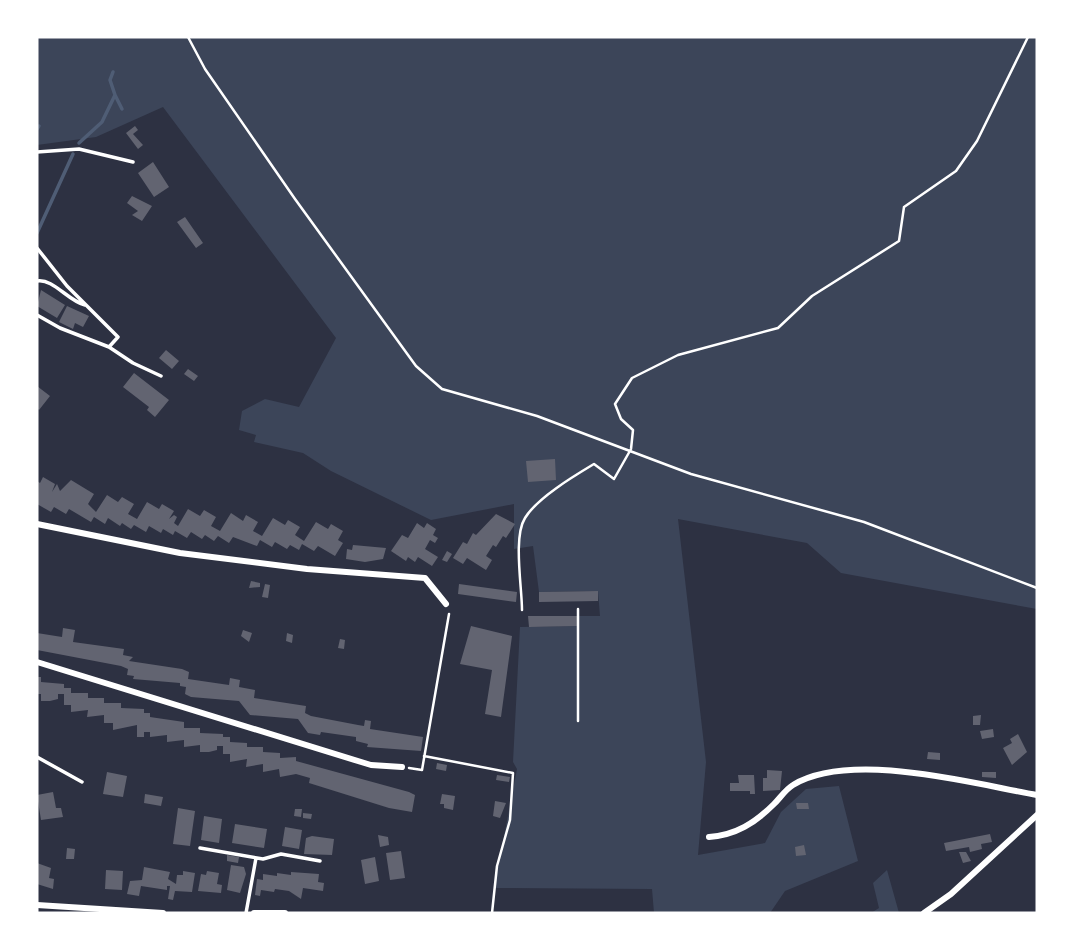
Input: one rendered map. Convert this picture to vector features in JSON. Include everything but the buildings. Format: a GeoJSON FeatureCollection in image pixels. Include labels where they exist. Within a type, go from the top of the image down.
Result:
{"type":"FeatureCollection","features":[{"type":"Feature","properties":{"kind":"street"},"geometry":{"type":"LineString","coordinates":[[37,524],[180,553],[307,569],[425,578],[446,604]]}},
{"type":"Feature","properties":{"kind":"street"},"geometry":{"type":"LineString","coordinates":[[37,662],[371,765],[402,767]]}},
{"type":"Feature","properties":{"kind":"street"},"geometry":{"type":"LineString","coordinates":[[709,837],[730,835],[761,818],[793,785],[829,774],[882,770],[1037,795]]}},
{"type":"Feature","properties":{"kind":"street"},"geometry":{"type":"LineString","coordinates":[[924,913],[951,894],[1037,815]]}},
{"type":"Feature","properties":{"kind":"street"},"geometry":{"type":"LineString","coordinates":[[37,905],[163,913]]}},
{"type":"Feature","properties":{"kind":"street"},"geometry":{"type":"LineString","coordinates":[[254,913],[285,913]]}},
{"type":"Feature","properties":{"kind":"lane"},"geometry":{"type":"LineString","coordinates":[[37,152],[79,149],[133,162]]}},
{"type":"Feature","properties":{"kind":"lane"},"geometry":{"type":"LineString","coordinates":[[37,248],[86,305],[118,337],[109,347]]}},
{"type":"Feature","properties":{"kind":"lane"},"geometry":{"type":"LineString","coordinates":[[37,281],[54,285],[74,302],[86,305]]}},
{"type":"Feature","properties":{"kind":"lane"},"geometry":{"type":"LineString","coordinates":[[37,315],[60,328],[109,347],[132,363],[161,376]]}},
{"type":"Feature","properties":{"kind":"lane"},"geometry":{"type":"LineString","coordinates":[[37,757],[82,782]]}},
{"type":"Feature","properties":{"kind":"lane"},"geometry":{"type":"LineString","coordinates":[[200,848],[256,858],[281,854],[320,862]]}},
{"type":"Feature","properties":{"kind":"lane"},"geometry":{"type":"LineString","coordinates":[[246,913],[256,858]]}},
{"type":"Feature","properties":{"kind":"path"},"geometry":{"type":"LineString","coordinates":[[188,37],[205,69],[287,188],[416,366],[442,389],[537,416],[631,449],[691,474],[864,522],[1037,588]]}},
{"type":"Feature","properties":{"kind":"path"},"geometry":{"type":"LineString","coordinates":[[523,610],[519,550],[524,518],[572,477],[594,464],[614,479],[631,449],[633,430],[621,419],[615,404],[632,379],[678,355],[778,328],[811,296],[899,241],[904,206],[956,171],[977,141],[1028,37]]}},
{"type":"Feature","properties":{"kind":"path"},"geometry":{"type":"LineString","coordinates":[[578,608],[578,721]]}},
{"type":"Feature","properties":{"kind":"path"},"geometry":{"type":"LineString","coordinates":[[402,767],[422,770],[449,612]]}},
{"type":"Feature","properties":{"kind":"path"},"geometry":{"type":"LineString","coordinates":[[424,756],[513,773],[515,784],[510,820],[497,866],[492,913]]}},
{"type":"Feature","properties":{"kind":"shaded area"},"geometry":{"type":"Polygon","coordinates":[[[37,37],[1037,37],[1037,609],[841,573],[807,543],[678,519],[706,762],[698,855],[765,843],[781,812],[806,789],[839,786],[858,861],[785,891],[770,913],[654,913],[652,889],[494,888],[517,769],[513,762],[520,627],[577,626],[577,616],[600,616],[598,591],[539,592],[533,546],[514,549],[514,504],[431,520],[331,471],[303,453],[254,442],[256,435],[239,430],[242,411],[265,399],[299,407],[336,338],[163,107],[96,137],[37,145],[37,37]]]}},
{"type":"Feature","properties":{"kind":"shaded area"},"geometry":{"type":"Polygon","coordinates":[[[887,870],[899,913],[871,913],[879,908],[873,883],[887,870]]]}},
{"type":"Feature","properties":{"kind":"waterway"},"geometry":{"type":"LineString","coordinates":[[79,143],[102,122],[115,95],[110,80],[113,72]]}},
{"type":"Feature","properties":{"kind":"waterway"},"geometry":{"type":"LineString","coordinates":[[115,95],[122,109]]}},
{"type":"Feature","properties":{"kind":"waterway"},"geometry":{"type":"LineString","coordinates":[[37,233],[73,154]]}}]}
